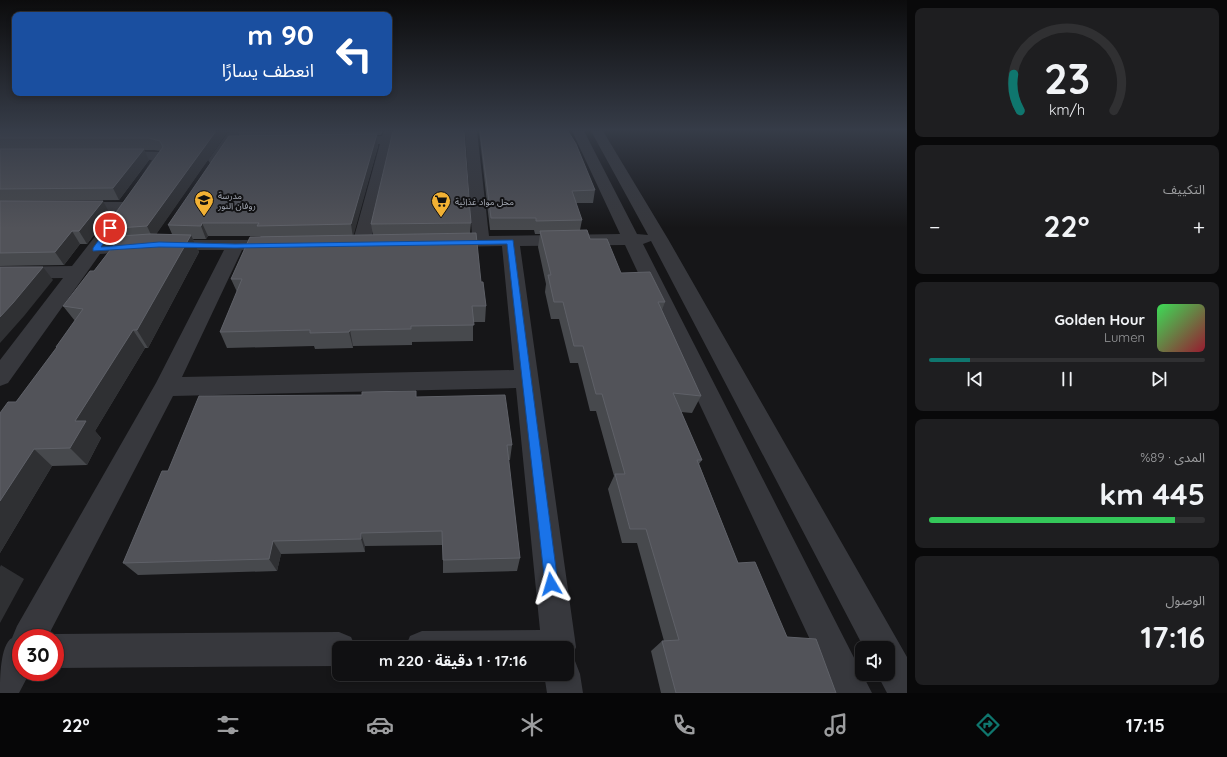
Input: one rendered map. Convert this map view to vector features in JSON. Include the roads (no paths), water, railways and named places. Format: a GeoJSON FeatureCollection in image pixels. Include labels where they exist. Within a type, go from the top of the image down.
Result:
{"type":"FeatureCollection","features":[{"type":"Feature","properties":{"kind":"street"},"geometry":{"type":"LineString","coordinates":[[0,377],[158,163]]}},
{"type":"Feature","properties":{"kind":"street"},"geometry":{"type":"LineString","coordinates":[[206,174],[215,163]]}},
{"type":"Feature","properties":{"kind":"street"},"geometry":{"type":"LineString","coordinates":[[361,244],[382,163]]}},
{"type":"Feature","properties":{"kind":"street"},"geometry":{"type":"LineString","coordinates":[[475,163],[481,242]]}},
{"type":"Feature","properties":{"kind":"street"},"geometry":{"type":"LineString","coordinates":[[594,163],[854,693]]}},
{"type":"Feature","properties":{"kind":"street"},"geometry":{"type":"LineString","coordinates":[[616,163],[659,239],[879,641]]}},
{"type":"Feature","properties":{"kind":"street"},"geometry":{"type":"LineString","coordinates":[[63,207],[134,196]]}},
{"type":"Feature","properties":{"kind":"street"},"geometry":{"type":"LineString","coordinates":[[95,249],[164,238],[235,246],[290,245]]}},
{"type":"Feature","properties":{"kind":"street"},"geometry":{"type":"LineString","coordinates":[[433,242],[659,239]]}},
{"type":"Feature","properties":{"kind":"street"},"geometry":{"type":"LineString","coordinates":[[510,242],[558,641]]}},
{"type":"Feature","properties":{"kind":"street"},"geometry":{"type":"LineString","coordinates":[[34,629],[166,387],[235,246]]}},
{"type":"Feature","properties":{"kind":"street"},"geometry":{"type":"LineString","coordinates":[[0,272],[77,272]]}},
{"type":"Feature","properties":{"kind":"street"},"geometry":{"type":"LineString","coordinates":[[166,387],[526,379]]}},
{"type":"Feature","properties":{"kind":"street"},"geometry":{"type":"LineString","coordinates":[[64,651],[332,649]]}},
{"type":"Feature","properties":{"kind":"street"},"geometry":{"type":"LineString","coordinates":[[0,693],[12,670]]}},
{"type":"Feature","properties":{"kind":"street"},"geometry":{"type":"LineString","coordinates":[[895,671],[907,693]]}},
{"type":"Feature","properties":{"kind":"street"},"geometry":{"type":"LineString","coordinates":[[563,681],[565,693]]}},
{"type":"Feature","properties":{"kind":"place","name":"مدرسة روفان النور"},"geometry":{"type":"Point","coordinates":[204,217]}},
{"type":"Feature","properties":{"kind":"place","name":"محل مواد غذائية"},"geometry":{"type":"Point","coordinates":[441,218]}}]}
